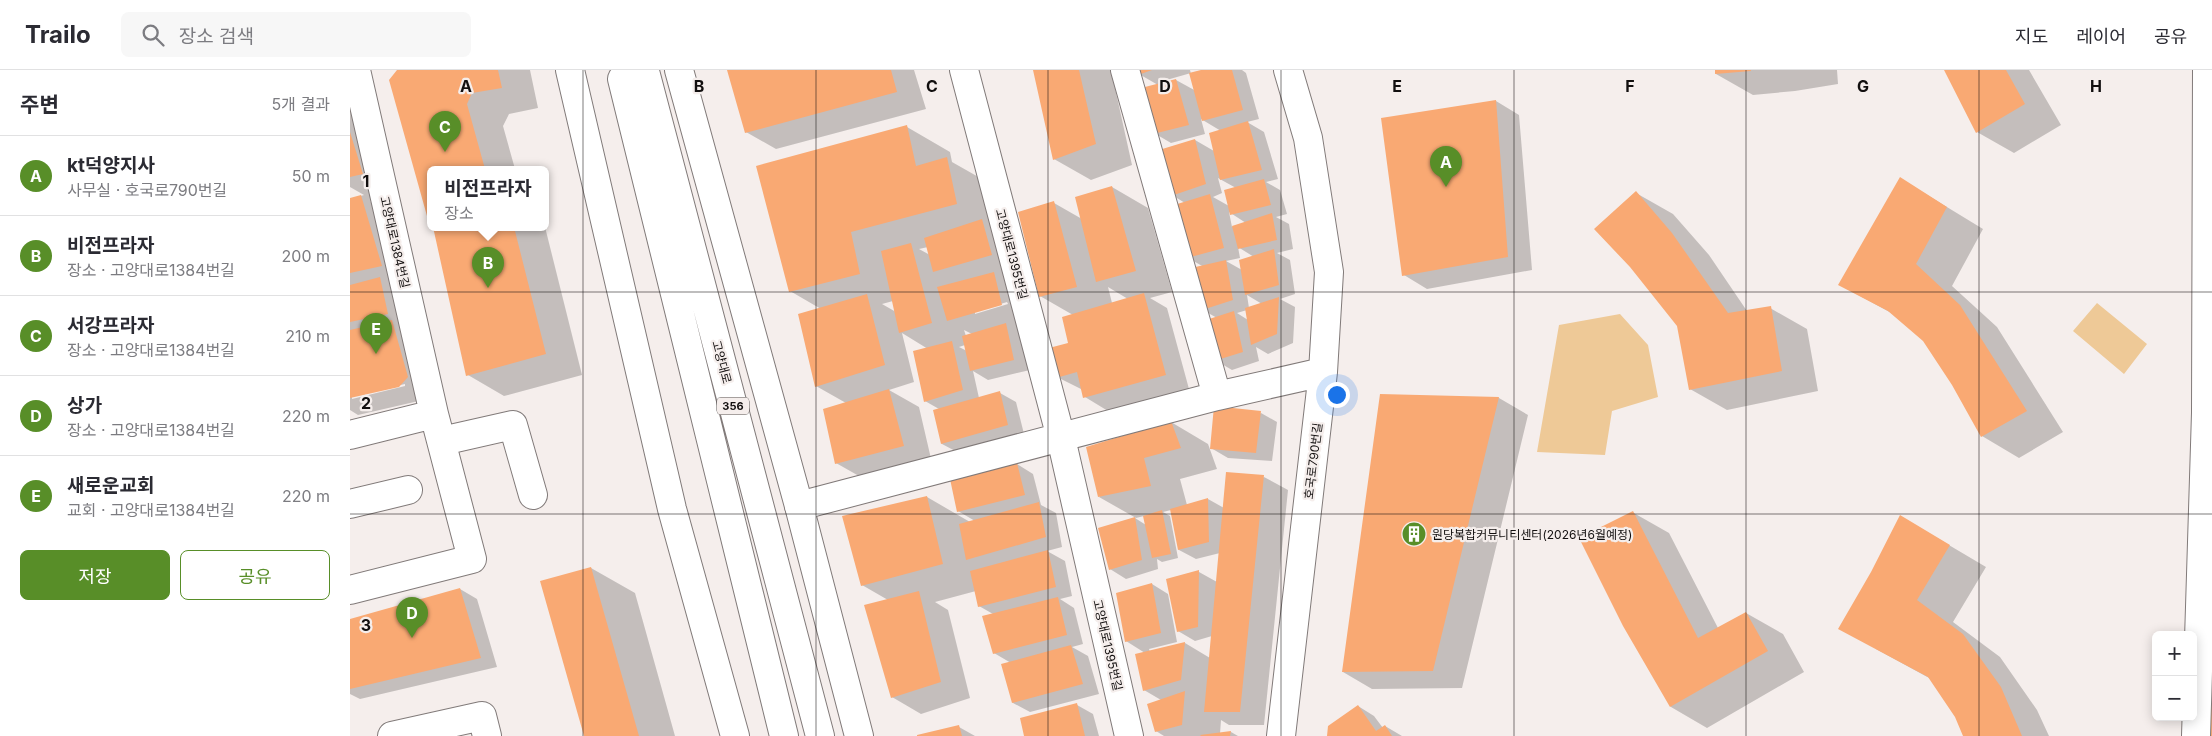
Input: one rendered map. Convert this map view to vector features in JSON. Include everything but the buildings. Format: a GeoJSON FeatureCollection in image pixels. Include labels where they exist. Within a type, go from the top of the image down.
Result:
{"type":"FeatureCollection","features":[{"type":"Feature","properties":{"kind":"street","name":"고양대로1384번길"},"geometry":{"type":"LineString","coordinates":[[350,590],[472,559],[434,414],[356,70]]}},
{"type":"Feature","properties":{"kind":"street"},"geometry":{"type":"LineString","coordinates":[[570,70],[672,509],[735,736]]}},
{"type":"Feature","properties":{"kind":"street"},"geometry":{"type":"LineString","coordinates":[[576,102],[587,70]]}},
{"type":"Feature","properties":{"kind":"street"},"geometry":{"type":"LineString","coordinates":[[679,70],[800,506],[858,736]]}},
{"type":"Feature","properties":{"kind":"street","name":"고양대로1395번길"},"geometry":{"type":"LineString","coordinates":[[964,70],[1061,438],[1129,736]]}},
{"type":"Feature","properties":{"kind":"street"},"geometry":{"type":"LineString","coordinates":[[1125,70],[1217,396]]}},
{"type":"Feature","properties":{"kind":"street","name":"호국로790번길"},"geometry":{"type":"LineString","coordinates":[[1282,736],[1323,372],[1329,272],[1308,138],[1288,70]]}},
{"type":"Feature","properties":{"kind":"street"},"geometry":{"type":"LineString","coordinates":[[2196,736],[2209,414],[2207,70]]}},
{"type":"Feature","properties":{"kind":"street","name":"고양대로"},"geometry":{"type":"LineString","coordinates":[[784,736],[634,77],[820,736]]}},
{"type":"Feature","properties":{"kind":"street"},"geometry":{"type":"LineString","coordinates":[[800,506],[1217,396],[1323,372]]}},
{"type":"Feature","properties":{"kind":"street"},"geometry":{"type":"LineString","coordinates":[[350,436],[434,414]]}},
{"type":"Feature","properties":{"kind":"street"},"geometry":{"type":"LineString","coordinates":[[442,441],[513,425],[533,495]]}},
{"type":"Feature","properties":{"kind":"street"},"geometry":{"type":"LineString","coordinates":[[350,504],[408,490]]}},
{"type":"Feature","properties":{"kind":"street"},"geometry":{"type":"LineString","coordinates":[[392,736],[482,716],[487,736]]}},
{"type":"Feature","properties":{"kind":"shaded area"},"geometry":{"type":"Polygon","coordinates":[[[2097,303],[2147,344],[2124,374],[2073,331],[2097,303]]]}},
{"type":"Feature","properties":{"kind":"shaded area"},"geometry":{"type":"Polygon","coordinates":[[[1620,314],[1648,345],[1658,397],[1612,411],[1605,455],[1537,452],[1559,325],[1620,314]]]}},
{"type":"Feature","properties":{"kind":"place","name":"서강프라자"},"geometry":{"type":"Point","coordinates":[445,152]}},
{"type":"Feature","properties":{"kind":"place","name":"kt덕양지사"},"geometry":{"type":"Point","coordinates":[1446,187]}},
{"type":"Feature","properties":{"kind":"place","name":"비전프라자"},"geometry":{"type":"Point","coordinates":[488,288]}},
{"type":"Feature","properties":{"kind":"place","name":"새로운교회"},"geometry":{"type":"Point","coordinates":[376,354]}},
{"type":"Feature","properties":{"kind":"place","name":"원당복합커뮤니티센터(2026년6월예정)"},"geometry":{"type":"Point","coordinates":[1414,534]}},
{"type":"Feature","properties":{"kind":"place","name":"상가"},"geometry":{"type":"Point","coordinates":[412,638]}}]}
